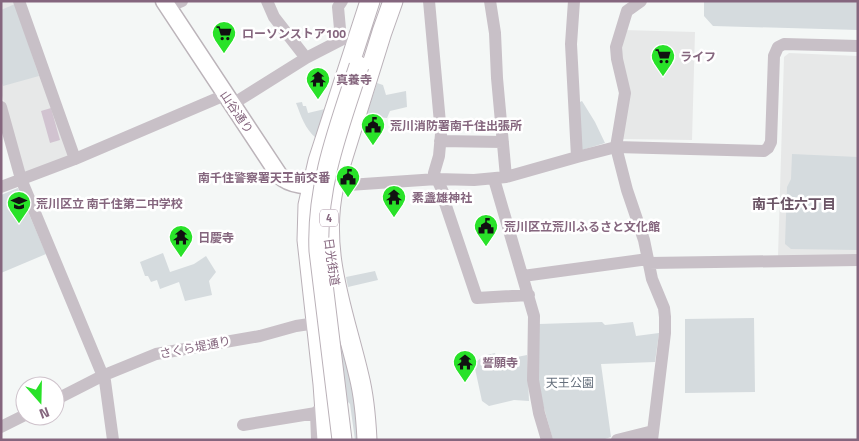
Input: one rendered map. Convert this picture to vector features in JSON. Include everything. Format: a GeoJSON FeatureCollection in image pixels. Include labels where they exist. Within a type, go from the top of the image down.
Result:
{"type":"FeatureCollection","features":[{"type":"Feature","properties":{"kind":"highway","name":"日光街道"},"geometry":{"type":"LineString","coordinates":[[327,440],[307,240],[308,205],[311,186],[370,1]]}},
{"type":"Feature","properties":{"kind":"highway","name":"日光街道"},"geometry":{"type":"LineString","coordinates":[[342,440],[319,251],[318,228],[324,178],[336,135],[380,1]]}},
{"type":"Feature","properties":{"kind":"highway","name":"日光街道"},"geometry":{"type":"LineString","coordinates":[[365,435],[360,377],[343,318],[330,255],[328,231],[330,201],[334,186],[393,1]]}},
{"type":"Feature","properties":{"kind":"main road","name":"山谷通り"},"geometry":{"type":"LineString","coordinates":[[171,3],[228,100],[274,169],[284,180],[311,186],[334,186]]}},
{"type":"Feature","properties":{"kind":"street"},"geometry":{"type":"LineString","coordinates":[[19,1],[75,159]]}},
{"type":"Feature","properties":{"kind":"street"},"geometry":{"type":"LineString","coordinates":[[267,1],[274,17],[306,58]]}},
{"type":"Feature","properties":{"kind":"street"},"geometry":{"type":"LineString","coordinates":[[1,187],[228,100],[341,40],[338,7],[342,1]]}},
{"type":"Feature","properties":{"kind":"street"},"geometry":{"type":"LineString","coordinates":[[429,1],[440,141],[439,156],[434,172],[443,192],[443,197],[477,298],[529,295]]}},
{"type":"Feature","properties":{"kind":"street"},"geometry":{"type":"LineString","coordinates":[[490,1],[495,33],[503,142],[500,178],[534,316],[533,380],[547,440]]}},
{"type":"Feature","properties":{"kind":"street"},"geometry":{"type":"LineString","coordinates":[[574,1],[571,44],[577,157]]}},
{"type":"Feature","properties":{"kind":"street"},"geometry":{"type":"LineString","coordinates":[[616,440],[653,436],[665,333],[664,308],[652,279],[649,261],[616,147],[625,93],[616,46],[627,11],[641,1]]}},
{"type":"Feature","properties":{"kind":"street"},"geometry":{"type":"LineString","coordinates":[[334,186],[437,179],[474,180],[500,178],[616,147],[764,151],[771,142],[774,56],[778,47],[784,44],[858,46]]}},
{"type":"Feature","properties":{"kind":"street"},"geometry":{"type":"LineString","coordinates":[[1,107],[21,179],[105,381],[113,440]]}},
{"type":"Feature","properties":{"kind":"street"},"geometry":{"type":"LineString","coordinates":[[440,141],[503,142]]}},
{"type":"Feature","properties":{"kind":"street"},"geometry":{"type":"LineString","coordinates":[[523,276],[649,261],[858,260]]}},
{"type":"Feature","properties":{"kind":"street","name":"さくら堤通り"},"geometry":{"type":"LineString","coordinates":[[65,395],[102,376],[156,354],[260,336],[296,326],[343,318]]}},
{"type":"Feature","properties":{"kind":"street"},"geometry":{"type":"LineString","coordinates":[[296,326],[305,331],[312,339],[317,440]]}},
{"type":"Feature","properties":{"kind":"street"},"geometry":{"type":"LineString","coordinates":[[243,426],[316,413]]}},
{"type":"Feature","properties":{"kind":"street"},"geometry":{"type":"LineString","coordinates":[[1,427],[15,420]]}},
{"type":"Feature","properties":{"kind":"shaded area"},"geometry":{"type":"Polygon","coordinates":[[[1,1],[17,1],[71,157],[24,173],[1,92],[1,1]]]}},
{"type":"Feature","properties":{"kind":"shaded area","name":"ライフ"},"geometry":{"type":"Polygon","coordinates":[[[623,30],[695,32],[692,140],[622,139],[619,46],[623,30]]]}},
{"type":"Feature","properties":{"kind":"shaded area"},"geometry":{"type":"Polygon","coordinates":[[[789,53],[858,56],[858,255],[778,256],[784,57],[789,53]]]}},
{"type":"Feature","properties":{"kind":"shaded area"},"geometry":{"type":"Polygon","coordinates":[[[51,108],[60,140],[50,143],[41,111],[51,108]]]}},
{"type":"Feature","properties":{"kind":"green space"},"geometry":{"type":"Polygon","coordinates":[[[704,1],[858,1],[858,30],[713,26],[704,16],[704,1]]]}},
{"type":"Feature","properties":{"kind":"green space"},"geometry":{"type":"Polygon","coordinates":[[[15,4],[39,76],[3,86],[1,80],[1,10],[15,4]]]}},
{"type":"Feature","properties":{"kind":"green space"},"geometry":{"type":"Polygon","coordinates":[[[377,83],[383,85],[386,95],[406,91],[407,107],[390,111],[387,118],[366,116],[377,83]]]}},
{"type":"Feature","properties":{"kind":"green space"},"geometry":{"type":"Polygon","coordinates":[[[582,101],[605,143],[582,150],[576,104],[582,101]]]}},
{"type":"Feature","properties":{"kind":"green space"},"geometry":{"type":"Polygon","coordinates":[[[302,102],[303,106],[306,106],[308,113],[329,108],[316,138],[306,126],[296,103],[302,102]]]}},
{"type":"Feature","properties":{"kind":"green space"},"geometry":{"type":"Polygon","coordinates":[[[792,154],[858,157],[858,250],[791,249],[785,244],[787,187],[791,179],[792,154]]]}},
{"type":"Feature","properties":{"kind":"green space","name":"荒川区立 南千住第二中学校"},"geometry":{"type":"Polygon","coordinates":[[[18,188],[46,254],[1,273],[1,195],[18,188]]]}},
{"type":"Feature","properties":{"kind":"green space"},"geometry":{"type":"Polygon","coordinates":[[[163,253],[170,272],[194,264],[206,256],[216,272],[209,281],[212,295],[185,301],[179,282],[160,289],[157,280],[151,282],[148,276],[145,276],[140,262],[163,253]]]}},
{"type":"Feature","properties":{"kind":"green space"},"geometry":{"type":"Polygon","coordinates":[[[375,271],[378,280],[348,287],[346,277],[375,271]]]}},
{"type":"Feature","properties":{"kind":"green space"},"geometry":{"type":"Polygon","coordinates":[[[754,318],[755,392],[685,393],[685,319],[754,318]]]}},
{"type":"Feature","properties":{"kind":"green space","name":"天王公園"},"geometry":{"type":"Polygon","coordinates":[[[602,322],[605,325],[633,322],[636,336],[659,333],[655,362],[601,364],[611,437],[602,440],[553,440],[537,383],[539,324],[602,322]]]}},
{"type":"Feature","properties":{"kind":"green space"},"geometry":{"type":"Polygon","coordinates":[[[344,344],[350,366],[358,440],[355,440],[350,404],[346,400],[337,345],[344,344]]]}},
{"type":"Feature","properties":{"kind":"green space"},"geometry":{"type":"Polygon","coordinates":[[[495,353],[497,361],[527,355],[529,401],[514,400],[489,406],[482,401],[474,364],[483,356],[495,353]]]}},
{"type":"Feature","properties":{"kind":"place","name":"ローソンストア100"},"geometry":{"type":"Point","coordinates":[224,54]}},
{"type":"Feature","properties":{"kind":"place","name":"ライフ"},"geometry":{"type":"Point","coordinates":[663,77]}},
{"type":"Feature","properties":{"kind":"place","name":"真養寺"},"geometry":{"type":"Point","coordinates":[318,100]}},
{"type":"Feature","properties":{"kind":"place","name":"荒川消防署南千住出張所"},"geometry":{"type":"Point","coordinates":[373,146]}},
{"type":"Feature","properties":{"kind":"place","name":"南千住警察署天王前交番"},"geometry":{"type":"Point","coordinates":[348,198]}},
{"type":"Feature","properties":{"kind":"place","name":"素盞雄神社"},"geometry":{"type":"Point","coordinates":[394,218]}},
{"type":"Feature","properties":{"kind":"place","name":"荒川区立 南千住第二中学校"},"geometry":{"type":"Point","coordinates":[19,224]}},
{"type":"Feature","properties":{"kind":"place","name":"荒川区立荒川ふるさと文化館"},"geometry":{"type":"Point","coordinates":[486,247]}},
{"type":"Feature","properties":{"kind":"place","name":"日慶寺"},"geometry":{"type":"Point","coordinates":[181,258]}},
{"type":"Feature","properties":{"kind":"place","name":"誓願寺"},"geometry":{"type":"Point","coordinates":[465,383]}},
{"type":"Feature","properties":{"kind":"district","name":"南千住六丁目"},"geometry":{"type":"Point","coordinates":[794,203]}}]}
